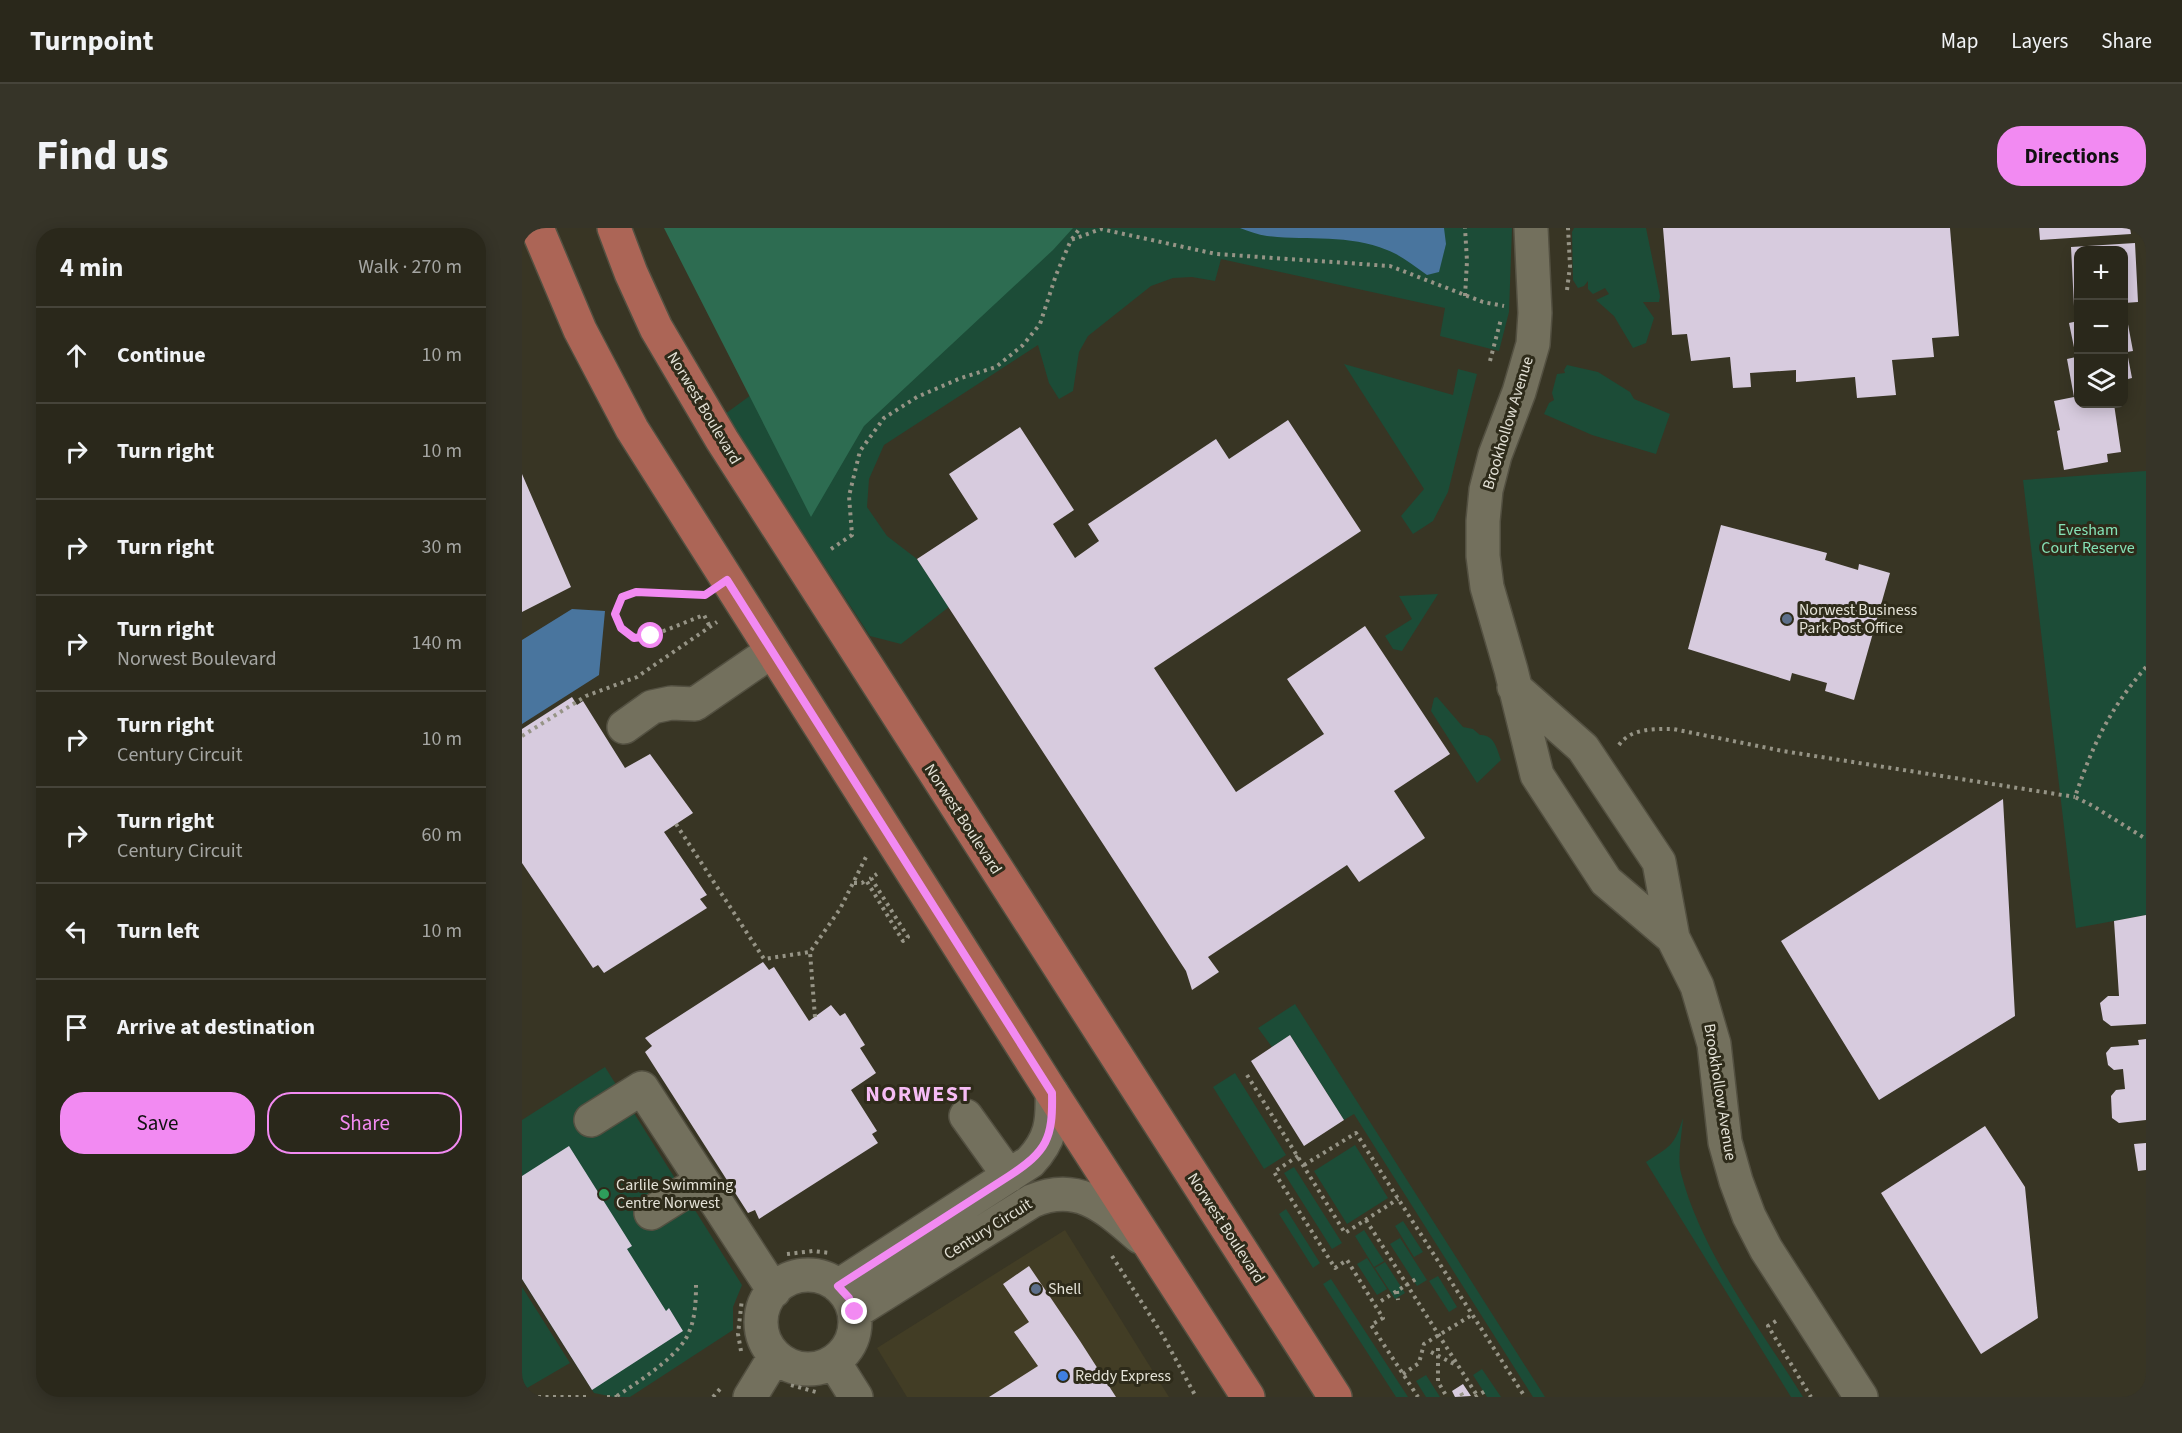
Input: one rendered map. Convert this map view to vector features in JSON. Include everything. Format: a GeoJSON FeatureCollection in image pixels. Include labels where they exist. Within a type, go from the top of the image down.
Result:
{"type":"FeatureCollection","features":[{"type":"Feature","properties":{"kind":"main road"},"geometry":{"type":"LineString","coordinates":[[537,228],[580,330],[632,429],[1052,1093],[1248,1397]]}},
{"type":"Feature","properties":{"kind":"main road","name":"Norwest Boulevard"},"geometry":{"type":"LineString","coordinates":[[614,228],[656,328],[722,440],[1335,1397]]}},
{"type":"Feature","properties":{"kind":"street","name":"Brookhollow Avenue"},"geometry":{"type":"LineString","coordinates":[[1531,228],[1535,313],[1533,344],[1519,392],[1495,455],[1486,490],[1482,521],[1487,586],[1537,775],[1606,881],[1673,939]]}},
{"type":"Feature","properties":{"kind":"street"},"geometry":{"type":"LineString","coordinates":[[624,727],[652,708],[671,703],[695,704],[772,651]]}},
{"type":"Feature","properties":{"kind":"street","name":"Brookhollow Avenue"},"geometry":{"type":"LineString","coordinates":[[1514,687],[1583,748],[1659,861],[1673,939],[1697,986],[1707,1016],[1714,1044],[1725,1142],[1749,1216],[1766,1249],[1861,1397]]}},
{"type":"Feature","properties":{"kind":"street"},"geometry":{"type":"LineString","coordinates":[[591,1120],[642,1088],[702,1181],[759,1293],[768,1297],[762,1312],[761,1328],[766,1343],[775,1356],[788,1365],[804,1370],[820,1368],[834,1362],[845,1352],[852,1340],[856,1325],[847,1299],[825,1278],[809,1275],[793,1277],[759,1293]]}},
{"type":"Feature","properties":{"kind":"street","name":"Century Circuit"},"geometry":{"type":"LineString","coordinates":[[847,1299],[1030,1162],[1045,1143],[1050,1130],[1052,1093]]}},
{"type":"Feature","properties":{"kind":"street"},"geometry":{"type":"LineString","coordinates":[[966,1116],[1009,1176]]}},
{"type":"Feature","properties":{"kind":"street"},"geometry":{"type":"LineString","coordinates":[[651,1213],[702,1181]]}},
{"type":"Feature","properties":{"kind":"street","name":"Century Circuit"},"geometry":{"type":"LineString","coordinates":[[847,1299],[1048,1194],[1062,1193],[1088,1199],[1106,1208],[1153,1248]]}},
{"type":"Feature","properties":{"kind":"street"},"geometry":{"type":"LineString","coordinates":[[750,1397],[775,1356]]}},
{"type":"Feature","properties":{"kind":"street"},"geometry":{"type":"LineString","coordinates":[[834,1362],[856,1397]]}},
{"type":"Feature","properties":{"kind":"path"},"geometry":{"type":"LineString","coordinates":[[831,549],[852,536],[849,496],[860,451],[884,418],[917,397],[961,378],[996,367],[1023,345],[1040,324],[1056,275],[1071,240],[1080,228]]}},
{"type":"Feature","properties":{"kind":"path"},"geometry":{"type":"LineString","coordinates":[[1465,296],[1466,228]]}},
{"type":"Feature","properties":{"kind":"path"},"geometry":{"type":"LineString","coordinates":[[1565,299],[1570,266],[1569,228]]}},
{"type":"Feature","properties":{"kind":"path"},"geometry":{"type":"LineString","coordinates":[[1071,240],[1101,229],[1216,254],[1390,266],[1465,296],[1504,306],[1490,361]]}},
{"type":"Feature","properties":{"kind":"path"},"geometry":{"type":"LineString","coordinates":[[711,627],[704,615],[651,636],[634,638],[621,628],[615,614],[622,597],[636,592],[705,595],[727,580]]}},
{"type":"Feature","properties":{"kind":"path"},"geometry":{"type":"LineString","coordinates":[[522,736],[586,696],[637,676],[721,620]]}},
{"type":"Feature","properties":{"kind":"path"},"geometry":{"type":"LineString","coordinates":[[2075,797],[2092,750],[2105,723],[2117,702],[2146,667]]}},
{"type":"Feature","properties":{"kind":"path"},"geometry":{"type":"LineString","coordinates":[[1617,748],[1620,742],[1632,733],[1672,729],[1783,751],[2075,797],[2146,838]]}},
{"type":"Feature","properties":{"kind":"path"},"geometry":{"type":"LineString","coordinates":[[676,824],[764,959],[810,952]]}},
{"type":"Feature","properties":{"kind":"path"},"geometry":{"type":"LineString","coordinates":[[815,1017],[810,952],[840,909],[867,854]]}},
{"type":"Feature","properties":{"kind":"path"},"geometry":{"type":"LineString","coordinates":[[854,883],[862,883],[866,880],[903,941],[908,938],[871,878]]}},
{"type":"Feature","properties":{"kind":"path"},"geometry":{"type":"LineString","coordinates":[[1247,1075],[1345,1233],[1398,1199]]}},
{"type":"Feature","properties":{"kind":"path"},"geometry":{"type":"LineString","coordinates":[[1304,1165],[1356,1133],[1525,1397]]}},
{"type":"Feature","properties":{"kind":"path"},"geometry":{"type":"LineString","coordinates":[[1298,1156],[1274,1172],[1335,1268],[1347,1260],[1383,1318],[1371,1325],[1418,1397]]}},
{"type":"Feature","properties":{"kind":"path"},"geometry":{"type":"LineString","coordinates":[[1366,1220],[1477,1397]]}},
{"type":"Feature","properties":{"kind":"path"},"geometry":{"type":"LineString","coordinates":[[1108,1251],[1162,1334],[1197,1397]]}},
{"type":"Feature","properties":{"kind":"path"},"geometry":{"type":"LineString","coordinates":[[1381,1301],[1416,1279]]}},
{"type":"Feature","properties":{"kind":"path"},"geometry":{"type":"LineString","coordinates":[[607,1397],[617,1397],[656,1369],[685,1339],[696,1308],[696,1285]]}},
{"type":"Feature","properties":{"kind":"path"},"geometry":{"type":"LineString","coordinates":[[1396,1291],[1404,1296]]}},
{"type":"Feature","properties":{"kind":"path"},"geometry":{"type":"LineString","coordinates":[[1396,1291],[1398,1300]]}},
{"type":"Feature","properties":{"kind":"path"},"geometry":{"type":"LineString","coordinates":[[742,1361],[738,1334],[740,1302],[759,1293]]}},
{"type":"Feature","properties":{"kind":"path"},"geometry":{"type":"LineString","coordinates":[[1403,1374],[1419,1363],[1424,1344],[1472,1315]]}},
{"type":"Feature","properties":{"kind":"path"},"geometry":{"type":"LineString","coordinates":[[1768,1326],[1811,1397]]}},
{"type":"Feature","properties":{"kind":"path"},"geometry":{"type":"LineString","coordinates":[[1438,1348],[1438,1382],[1448,1397]]}},
{"type":"Feature","properties":{"kind":"path"},"geometry":{"type":"LineString","coordinates":[[1431,1352],[1460,1366],[1477,1397]]}},
{"type":"Feature","properties":{"kind":"path"},"geometry":{"type":"LineString","coordinates":[[1477,1397],[1486,1390]]}},
{"type":"Feature","properties":{"kind":"path"},"geometry":{"type":"LineString","coordinates":[[538,1397],[587,1397]]}},
{"type":"Feature","properties":{"kind":"shaded area","name":"Shell"},"geometry":{"type":"Polygon","coordinates":[[[1065,1230],[1169,1397],[907,1397],[877,1348],[1065,1230]]]}},
{"type":"Feature","properties":{"kind":"green space"},"geometry":{"type":"Polygon","coordinates":[[[664,228],[1073,228],[1053,250],[864,426],[811,517],[664,228]]]}},
{"type":"Feature","properties":{"kind":"green space"},"geometry":{"type":"Polygon","coordinates":[[[980,228],[1512,228],[1509,312],[1499,351],[1440,336],[1445,308],[1221,259],[1215,281],[1192,277],[1173,278],[1151,286],[1088,336],[1079,352],[1073,391],[1059,399],[1049,383],[1038,345],[884,445],[869,479],[867,507],[887,536],[917,559],[949,607],[901,644],[870,636],[725,414],[980,228]]]}},
{"type":"Feature","properties":{"kind":"green space"},"geometry":{"type":"Polygon","coordinates":[[[1574,228],[1646,228],[1660,296],[1659,302],[1643,302],[1654,318],[1646,343],[1633,348],[1614,316],[1596,300],[1609,294],[1605,288],[1593,294],[1588,289],[1588,281],[1584,286],[1578,288],[1573,280],[1572,232],[1574,228]]]}},
{"type":"Feature","properties":{"kind":"green space"},"geometry":{"type":"Polygon","coordinates":[[[1344,364],[1453,395],[1458,369],[1477,374],[1448,492],[1433,521],[1413,534],[1401,516],[1424,489],[1344,364]]]}},
{"type":"Feature","properties":{"kind":"green space"},"geometry":{"type":"Polygon","coordinates":[[[1567,365],[1598,372],[1630,392],[1634,399],[1670,414],[1656,454],[1592,435],[1544,414],[1549,403],[1554,400],[1552,393],[1557,374],[1565,373],[1567,365]]]}},
{"type":"Feature","properties":{"kind":"green space","name":"Evesham Court Reserve"},"geometry":{"type":"Polygon","coordinates":[[[2146,471],[2146,915],[2076,928],[2023,480],[2146,471]]]}},
{"type":"Feature","properties":{"kind":"green space"},"geometry":{"type":"Polygon","coordinates":[[[1438,594],[1402,651],[1393,649],[1385,636],[1412,619],[1399,596],[1438,594]]]}},
{"type":"Feature","properties":{"kind":"green space"},"geometry":{"type":"Polygon","coordinates":[[[1437,697],[1463,727],[1489,737],[1496,747],[1501,760],[1477,783],[1431,711],[1434,698],[1437,697]]]}},
{"type":"Feature","properties":{"kind":"green space"},"geometry":{"type":"Polygon","coordinates":[[[1295,1004],[1545,1397],[1533,1397],[1354,1114],[1344,1120],[1290,1035],[1272,1047],[1258,1028],[1295,1004]]]}},
{"type":"Feature","properties":{"kind":"green space","name":"Carlile Swimming Centre Norwest"},"geometry":{"type":"Polygon","coordinates":[[[605,1067],[742,1285],[733,1307],[733,1330],[630,1397],[594,1393],[522,1279],[522,1120],[605,1067]]]}},
{"type":"Feature","properties":{"kind":"green space"},"geometry":{"type":"Polygon","coordinates":[[[1235,1073],[1286,1155],[1264,1169],[1213,1087],[1235,1073]]]}},
{"type":"Feature","properties":{"kind":"green space"},"geometry":{"type":"Polygon","coordinates":[[[1683,1118],[1681,1173],[1702,1232],[1733,1289],[1803,1397],[1791,1397],[1646,1162],[1670,1145],[1677,1135],[1683,1118]]]}},
{"type":"Feature","properties":{"kind":"green space"},"geometry":{"type":"Polygon","coordinates":[[[1355,1145],[1388,1198],[1347,1224],[1314,1171],[1355,1145]]]}},
{"type":"Feature","properties":{"kind":"green space"},"geometry":{"type":"Polygon","coordinates":[[[1294,1167],[1342,1243],[1332,1249],[1284,1173],[1294,1167]]]}},
{"type":"Feature","properties":{"kind":"green space"},"geometry":{"type":"Polygon","coordinates":[[[1286,1209],[1320,1263],[1313,1268],[1279,1214],[1286,1209]]]}},
{"type":"Feature","properties":{"kind":"green space"},"geometry":{"type":"Polygon","coordinates":[[[1403,1221],[1423,1252],[1414,1257],[1395,1226],[1403,1221]]]}},
{"type":"Feature","properties":{"kind":"green space"},"geometry":{"type":"Polygon","coordinates":[[[1364,1230],[1384,1261],[1374,1267],[1355,1236],[1364,1230]]]}},
{"type":"Feature","properties":{"kind":"green space"},"geometry":{"type":"Polygon","coordinates":[[[1400,1238],[1427,1280],[1417,1286],[1390,1244],[1400,1238]]]}},
{"type":"Feature","properties":{"kind":"green space"},"geometry":{"type":"Polygon","coordinates":[[[1367,1258],[1387,1289],[1377,1295],[1357,1264],[1367,1258]]]}},
{"type":"Feature","properties":{"kind":"green space"},"geometry":{"type":"Polygon","coordinates":[[[1385,1262],[1405,1293],[1395,1299],[1375,1268],[1385,1262]]]}},
{"type":"Feature","properties":{"kind":"green space"},"geometry":{"type":"Polygon","coordinates":[[[1438,1276],[1457,1307],[1449,1312],[1429,1281],[1438,1276]]]}},
{"type":"Feature","properties":{"kind":"green space"},"geometry":{"type":"Polygon","coordinates":[[[1331,1279],[1408,1397],[1396,1397],[1323,1284],[1331,1279]]]}},
{"type":"Feature","properties":{"kind":"green space"},"geometry":{"type":"Polygon","coordinates":[[[522,1287],[570,1363],[522,1391],[522,1287]]]}},
{"type":"Feature","properties":{"kind":"green space"},"geometry":{"type":"Polygon","coordinates":[[[1482,1369],[1501,1397],[1487,1397],[1473,1375],[1482,1369]]]}},
{"type":"Feature","properties":{"kind":"green space"},"geometry":{"type":"Polygon","coordinates":[[[1426,1375],[1440,1397],[1426,1397],[1416,1381],[1426,1375]]]}},
{"type":"Feature","properties":{"kind":"water"},"geometry":{"type":"Polygon","coordinates":[[[1240,228],[1444,228],[1446,244],[1439,272],[1427,275],[1397,255],[1372,245],[1342,240],[1267,236],[1240,228]]]}},
{"type":"Feature","properties":{"kind":"water"},"geometry":{"type":"Polygon","coordinates":[[[572,609],[605,611],[599,675],[522,724],[522,640],[572,609]]]}},
{"type":"Feature","properties":{"kind":"building"},"geometry":{"type":"Polygon","coordinates":[[[1663,228],[1950,228],[1959,336],[1932,338],[1934,357],[1892,360],[1896,395],[1857,398],[1855,377],[1796,382],[1796,370],[1750,373],[1751,387],[1733,388],[1730,357],[1691,361],[1687,334],[1672,335],[1663,228]]]}},
{"type":"Feature","properties":{"kind":"building"},"geometry":{"type":"Polygon","coordinates":[[[2039,228],[2130,228],[2131,234],[2040,240],[2039,228]]]}},
{"type":"Feature","properties":{"kind":"building"},"geometry":{"type":"Polygon","coordinates":[[[2135,243],[2138,302],[2128,303],[2128,246],[2087,246],[2135,243]]]}},
{"type":"Feature","properties":{"kind":"building"},"geometry":{"type":"Polygon","coordinates":[[[2071,247],[2074,247],[2074,306],[2071,247]]]}},
{"type":"Feature","properties":{"kind":"building"},"geometry":{"type":"Polygon","coordinates":[[[2074,322],[2074,347],[2069,323],[2074,322]]]}},
{"type":"Feature","properties":{"kind":"building"},"geometry":{"type":"Polygon","coordinates":[[[2128,324],[2133,351],[2128,352],[2128,324]]]}},
{"type":"Feature","properties":{"kind":"building"},"geometry":{"type":"Polygon","coordinates":[[[2074,357],[2074,397],[2067,359],[2074,357]]]}},
{"type":"Feature","properties":{"kind":"building"},"geometry":{"type":"Polygon","coordinates":[[[2128,357],[2132,378],[2128,379],[2128,357]]]}},
{"type":"Feature","properties":{"kind":"building"},"geometry":{"type":"Polygon","coordinates":[[[2074,397],[2074,408],[2115,408],[2121,452],[2107,454],[2108,462],[2064,470],[2054,401],[2074,397]]]}},
{"type":"Feature","properties":{"kind":"building"},"geometry":{"type":"Polygon","coordinates":[[[1288,420],[1361,531],[1154,668],[1236,792],[1324,734],[1287,679],[1365,626],[1450,754],[1394,791],[1425,838],[1359,882],[1347,865],[1208,957],[1219,972],[1192,990],[1186,971],[917,559],[978,519],[949,474],[1020,427],[1074,510],[1053,524],[1075,558],[1099,541],[1088,524],[1216,439],[1229,459],[1288,420]]]}},
{"type":"Feature","properties":{"kind":"building"},"geometry":{"type":"Polygon","coordinates":[[[522,474],[571,587],[522,612],[522,474]]]}},
{"type":"Feature","properties":{"kind":"building","name":"Norwest Business Park Post Office"},"geometry":{"type":"Polygon","coordinates":[[[1721,525],[1827,553],[1825,560],[1858,570],[1859,564],[1890,573],[1854,700],[1825,691],[1827,683],[1792,673],[1790,681],[1688,649],[1721,525]]]}},
{"type":"Feature","properties":{"kind":"building"},"geometry":{"type":"Polygon","coordinates":[[[572,697],[577,705],[583,701],[625,768],[650,754],[693,813],[664,832],[707,895],[700,899],[707,908],[604,973],[598,965],[593,968],[522,863],[522,729],[572,697]]]}},
{"type":"Feature","properties":{"kind":"building"},"geometry":{"type":"Polygon","coordinates":[[[2003,799],[2015,1016],[1879,1100],[1781,941],[2003,799]]]}},
{"type":"Feature","properties":{"kind":"building"},"geometry":{"type":"Polygon","coordinates":[[[2146,915],[2146,1024],[2111,1026],[2103,1020],[2100,1003],[2108,996],[2119,996],[2114,921],[2146,915]]]}},
{"type":"Feature","properties":{"kind":"building"},"geometry":{"type":"Polygon","coordinates":[[[763,962],[769,970],[774,967],[809,1021],[831,1005],[840,1016],[845,1013],[865,1045],[860,1048],[876,1073],[851,1090],[877,1131],[872,1134],[878,1143],[759,1219],[755,1210],[748,1213],[645,1052],[652,1046],[645,1038],[763,962]]]}},
{"type":"Feature","properties":{"kind":"building"},"geometry":{"type":"Polygon","coordinates":[[[1290,1035],[1344,1120],[1304,1146],[1251,1061],[1290,1035]]]}},
{"type":"Feature","properties":{"kind":"building"},"geometry":{"type":"Polygon","coordinates":[[[2146,1039],[2146,1120],[2119,1123],[2112,1118],[2111,1096],[2116,1090],[2125,1089],[2123,1069],[2114,1070],[2108,1065],[2106,1053],[2111,1047],[2139,1045],[2138,1040],[2146,1039]]]}},
{"type":"Feature","properties":{"kind":"building"},"geometry":{"type":"Polygon","coordinates":[[[1985,1126],[2025,1187],[2038,1318],[1981,1354],[1881,1193],[1985,1126]]]}},
{"type":"Feature","properties":{"kind":"building"},"geometry":{"type":"Polygon","coordinates":[[[2146,1143],[2146,1170],[2138,1171],[2134,1144],[2146,1143]]]}},
{"type":"Feature","properties":{"kind":"building"},"geometry":{"type":"Polygon","coordinates":[[[569,1146],[632,1246],[627,1249],[666,1311],[669,1308],[683,1331],[592,1390],[522,1279],[522,1176],[569,1146]]]}},
{"type":"Feature","properties":{"kind":"building"},"geometry":{"type":"Polygon","coordinates":[[[1029,1266],[1116,1397],[989,1397],[1038,1366],[1014,1332],[1029,1322],[1003,1284],[1029,1266]]]}},
{"type":"Feature","properties":{"kind":"building"},"geometry":{"type":"Polygon","coordinates":[[[1463,1384],[1471,1396],[1455,1397],[1452,1391],[1463,1384]]]}},
{"type":"Feature","properties":{"kind":"place","name":"Norwest Business Park Post Office"},"geometry":{"type":"Point","coordinates":[1787,619]}},
{"type":"Feature","properties":{"kind":"place","name":"Carlile Swimming Centre Norwest"},"geometry":{"type":"Point","coordinates":[604,1194]}},
{"type":"Feature","properties":{"kind":"place","name":"Shell"},"geometry":{"type":"Point","coordinates":[1036,1289]}},
{"type":"Feature","properties":{"kind":"place","name":"Reddy Express"},"geometry":{"type":"Point","coordinates":[1063,1376]}},
{"type":"Feature","properties":{"kind":"district","name":"NORWEST"},"geometry":{"type":"Point","coordinates":[919,1094]}},
{"type":"Feature","properties":{"kind":"route"},"geometry":{"type":"LineString","coordinates":[[651,636],[634,638],[621,628],[615,614],[622,597],[636,592],[705,595],[727,580],[1052,1093],[1053,1113],[1050,1130],[1041,1151],[1030,1162],[1009,1176],[838,1286],[849,1298],[855,1312]]}}]}
